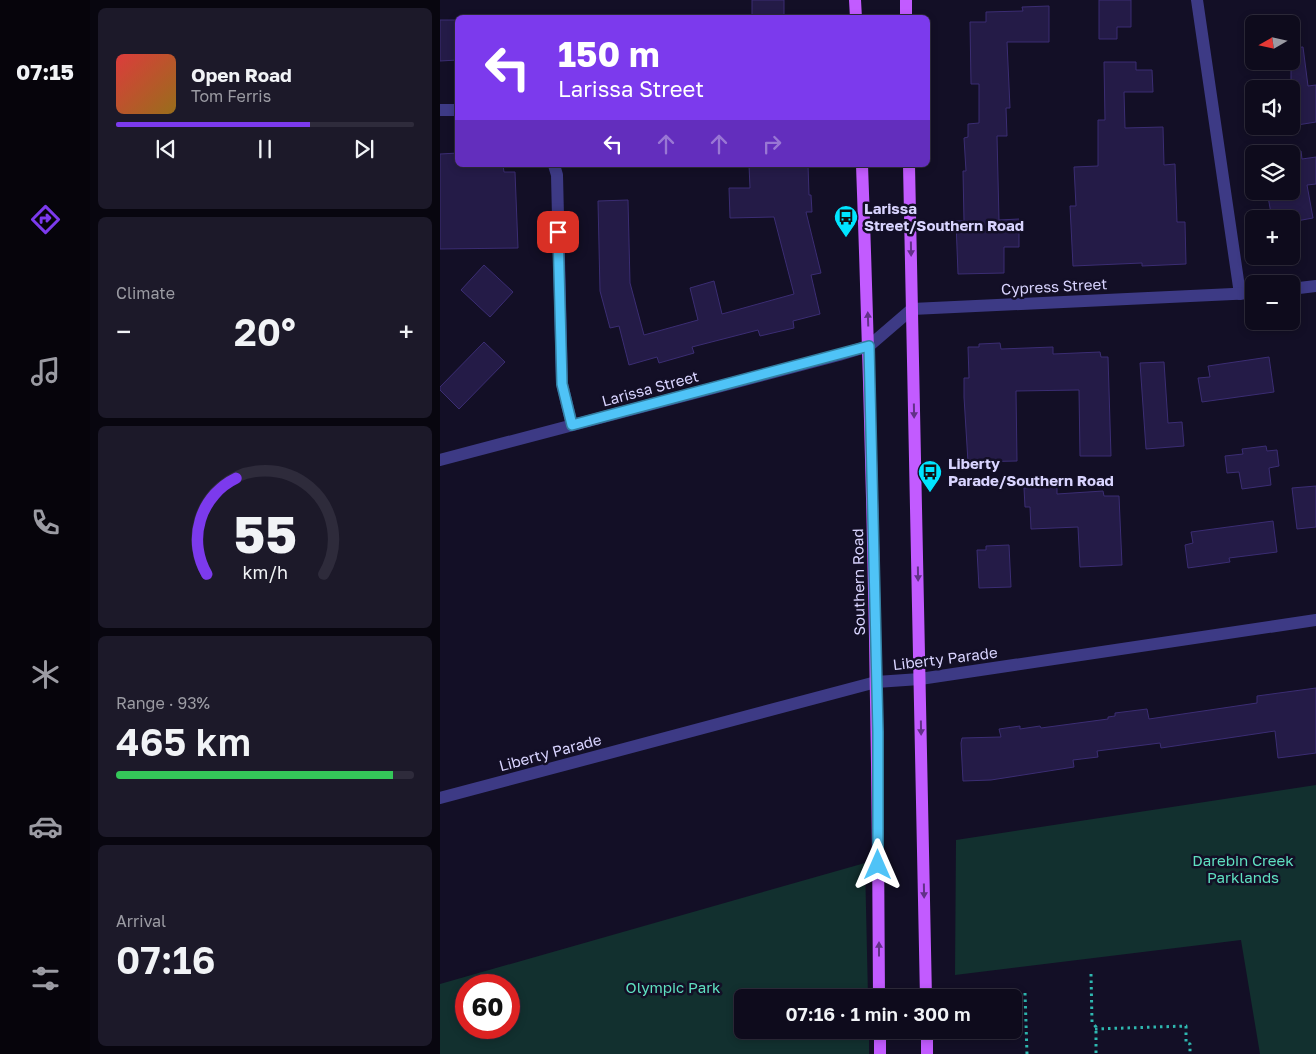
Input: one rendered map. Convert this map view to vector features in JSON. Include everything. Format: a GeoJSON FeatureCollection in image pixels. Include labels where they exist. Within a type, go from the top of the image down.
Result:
{"type":"FeatureCollection","features":[{"type":"Feature","properties":{"kind":"main road"},"geometry":{"type":"LineString","coordinates":[[856,0],[856,15]]}},
{"type":"Feature","properties":{"kind":"main road"},"geometry":{"type":"LineString","coordinates":[[906,0],[906,15]]}},
{"type":"Feature","properties":{"kind":"main road","name":"Southern Road"},"geometry":{"type":"LineString","coordinates":[[862,167],[869,346],[876,682],[879,989]]}},
{"type":"Feature","properties":{"kind":"main road"},"geometry":{"type":"LineString","coordinates":[[909,167],[926,989]]}},
{"type":"Feature","properties":{"kind":"main road"},"geometry":{"type":"LineString","coordinates":[[880,1039],[880,1054]]}},
{"type":"Feature","properties":{"kind":"main road"},"geometry":{"type":"LineString","coordinates":[[926,1039],[927,1054]]}},
{"type":"Feature","properties":{"kind":"street"},"geometry":{"type":"LineString","coordinates":[[1196,0],[1240,294]]}},
{"type":"Feature","properties":{"kind":"street"},"geometry":{"type":"LineString","coordinates":[[440,110],[455,110]]}},
{"type":"Feature","properties":{"kind":"street"},"geometry":{"type":"LineString","coordinates":[[555,170],[562,384],[572,425]]}},
{"type":"Feature","properties":{"kind":"street"},"geometry":{"type":"LineString","coordinates":[[1300,288],[1316,286]]}},
{"type":"Feature","properties":{"kind":"street","name":"Cypress Street"},"geometry":{"type":"LineString","coordinates":[[912,309],[1245,294]]}},
{"type":"Feature","properties":{"kind":"street"},"geometry":{"type":"LineString","coordinates":[[869,346],[912,309]]}},
{"type":"Feature","properties":{"kind":"street","name":"Larissa Street"},"geometry":{"type":"LineString","coordinates":[[440,460],[869,346]]}},
{"type":"Feature","properties":{"kind":"street","name":"Liberty Parade"},"geometry":{"type":"LineString","coordinates":[[440,798],[876,682],[920,679],[1316,620]]}},
{"type":"Feature","properties":{"kind":"path"},"geometry":{"type":"LineString","coordinates":[[1090,974],[1092,1022],[1095,1029],[1096,1054]]}},
{"type":"Feature","properties":{"kind":"path"},"geometry":{"type":"LineString","coordinates":[[1025,993],[1027,1054]]}},
{"type":"Feature","properties":{"kind":"path"},"geometry":{"type":"LineString","coordinates":[[1095,1029],[1186,1026],[1186,1043],[1190,1044],[1190,1054]]}},
{"type":"Feature","properties":{"kind":"green space","name":"Darebin Creek Parklands"},"geometry":{"type":"Polygon","coordinates":[[[1316,785],[1316,1054],[1260,1054],[1241,940],[955,975],[956,840],[1316,785]]]}},
{"type":"Feature","properties":{"kind":"green space","name":"Olympic Park"},"geometry":{"type":"Polygon","coordinates":[[[865,863],[868,989],[734,989],[734,1039],[869,1039],[869,1054],[440,1054],[440,984],[455,980],[455,1039],[520,1039],[520,974],[475,974],[865,863]]]}},
{"type":"Feature","properties":{"kind":"building"},"geometry":{"type":"Polygon","coordinates":[[[752,0],[784,0],[784,15],[752,15],[752,0]]]}},
{"type":"Feature","properties":{"kind":"building"},"geometry":{"type":"Polygon","coordinates":[[[1099,0],[1131,0],[1131,27],[1117,27],[1117,39],[1099,39],[1099,0]]]}},
{"type":"Feature","properties":{"kind":"building"},"geometry":{"type":"Polygon","coordinates":[[[1049,6],[1049,42],[1007,42],[1010,108],[1006,108],[1007,136],[997,136],[999,220],[1019,219],[1019,247],[1004,247],[1004,273],[958,274],[956,221],[964,221],[963,171],[966,171],[964,138],[968,137],[968,124],[979,123],[979,84],[971,84],[970,22],[986,22],[986,12],[1023,11],[1022,7],[1049,6]]]}},
{"type":"Feature","properties":{"kind":"building"},"geometry":{"type":"Polygon","coordinates":[[[440,20],[455,20],[455,60],[440,61],[440,20]]]}},
{"type":"Feature","properties":{"kind":"building"},"geometry":{"type":"Polygon","coordinates":[[[1300,47],[1303,47],[1308,86],[1316,85],[1316,122],[1300,125],[1300,80],[1291,80],[1291,70],[1300,70],[1300,47]]]}},
{"type":"Feature","properties":{"kind":"building"},"geometry":{"type":"Polygon","coordinates":[[[1104,62],[1136,62],[1136,70],[1152,70],[1153,92],[1124,92],[1125,128],[1163,127],[1164,165],[1175,164],[1177,222],[1185,222],[1186,264],[1142,266],[1142,263],[1073,266],[1070,206],[1076,206],[1074,167],[1098,166],[1098,120],[1105,120],[1104,62]]]}},
{"type":"Feature","properties":{"kind":"building"},"geometry":{"type":"Polygon","coordinates":[[[1300,151],[1302,159],[1316,157],[1316,184],[1307,185],[1313,218],[1300,220],[1300,210],[1270,210],[1269,200],[1300,200],[1300,151]]]}},
{"type":"Feature","properties":{"kind":"building"},"geometry":{"type":"Polygon","coordinates":[[[455,153],[455,167],[503,167],[504,172],[515,172],[518,248],[440,249],[440,154],[455,153]]]}},
{"type":"Feature","properties":{"kind":"building"},"geometry":{"type":"Polygon","coordinates":[[[749,167],[808,167],[809,195],[811,195],[812,212],[806,212],[821,273],[811,275],[820,314],[793,321],[794,328],[760,336],[758,330],[692,347],[694,353],[659,363],[657,357],[629,365],[619,326],[610,328],[600,291],[598,201],[628,200],[630,283],[644,335],[698,320],[690,288],[714,281],[722,314],[794,294],[774,217],[730,218],[729,188],[750,188],[749,167]]]}},
{"type":"Feature","properties":{"kind":"building"},"geometry":{"type":"Polygon","coordinates":[[[484,265],[513,292],[490,317],[461,290],[484,265]]]}},
{"type":"Feature","properties":{"kind":"building"},"geometry":{"type":"Polygon","coordinates":[[[484,342],[505,362],[459,409],[440,390],[440,387],[484,342]]]}},
{"type":"Feature","properties":{"kind":"building"},"geometry":{"type":"Polygon","coordinates":[[[1000,343],[1001,349],[1053,347],[1053,354],[1100,352],[1101,357],[1108,357],[1111,456],[1080,456],[1079,390],[1016,391],[1017,461],[968,462],[964,378],[969,378],[968,347],[979,347],[979,344],[1000,343]]]}},
{"type":"Feature","properties":{"kind":"building"},"geometry":{"type":"Polygon","coordinates":[[[1269,357],[1274,392],[1202,402],[1198,378],[1210,377],[1208,366],[1269,357]]]}},
{"type":"Feature","properties":{"kind":"building"},"geometry":{"type":"Polygon","coordinates":[[[1164,362],[1168,423],[1182,422],[1184,446],[1146,449],[1140,363],[1164,362]]]}},
{"type":"Feature","properties":{"kind":"building"},"geometry":{"type":"Polygon","coordinates":[[[1266,446],[1267,451],[1277,450],[1279,466],[1269,468],[1271,485],[1242,489],[1239,472],[1227,473],[1225,456],[1243,454],[1242,449],[1266,446]]]}},
{"type":"Feature","properties":{"kind":"building"},"geometry":{"type":"Polygon","coordinates":[[[1316,486],[1316,527],[1297,529],[1292,488],[1316,486]]]}},
{"type":"Feature","properties":{"kind":"building"},"geometry":{"type":"Polygon","coordinates":[[[1057,487],[1057,494],[1103,491],[1104,496],[1119,496],[1122,565],[1080,567],[1078,527],[1031,529],[1030,507],[1025,507],[1024,488],[1057,487]]]}},
{"type":"Feature","properties":{"kind":"building"},"geometry":{"type":"Polygon","coordinates":[[[1273,521],[1277,552],[1229,558],[1230,562],[1188,568],[1185,545],[1193,543],[1191,532],[1273,521]]]}},
{"type":"Feature","properties":{"kind":"building"},"geometry":{"type":"Polygon","coordinates":[[[1009,545],[1011,587],[979,588],[977,550],[986,550],[986,546],[1009,545]]]}},
{"type":"Feature","properties":{"kind":"building"},"geometry":{"type":"Polygon","coordinates":[[[1316,688],[1316,753],[1278,758],[1275,731],[1161,748],[1160,743],[1097,751],[1098,757],[1073,760],[1074,767],[991,780],[963,781],[962,738],[1001,737],[999,729],[1020,726],[1020,729],[1040,726],[1041,728],[1108,719],[1108,717],[1115,716],[1115,713],[1147,709],[1149,719],[1257,703],[1257,696],[1316,688]]]}},
{"type":"Feature","properties":{"kind":"place","name":"Larissa Street/Southern Road"},"geometry":{"type":"Point","coordinates":[846,238]}},
{"type":"Feature","properties":{"kind":"place","name":"Liberty Parade/Southern Road"},"geometry":{"type":"Point","coordinates":[930,493]}},
{"type":"Feature","properties":{"kind":"route"},"geometry":{"type":"LineString","coordinates":[[558,232],[562,384],[572,425],[869,346],[878,732],[878,865]]}}]}
